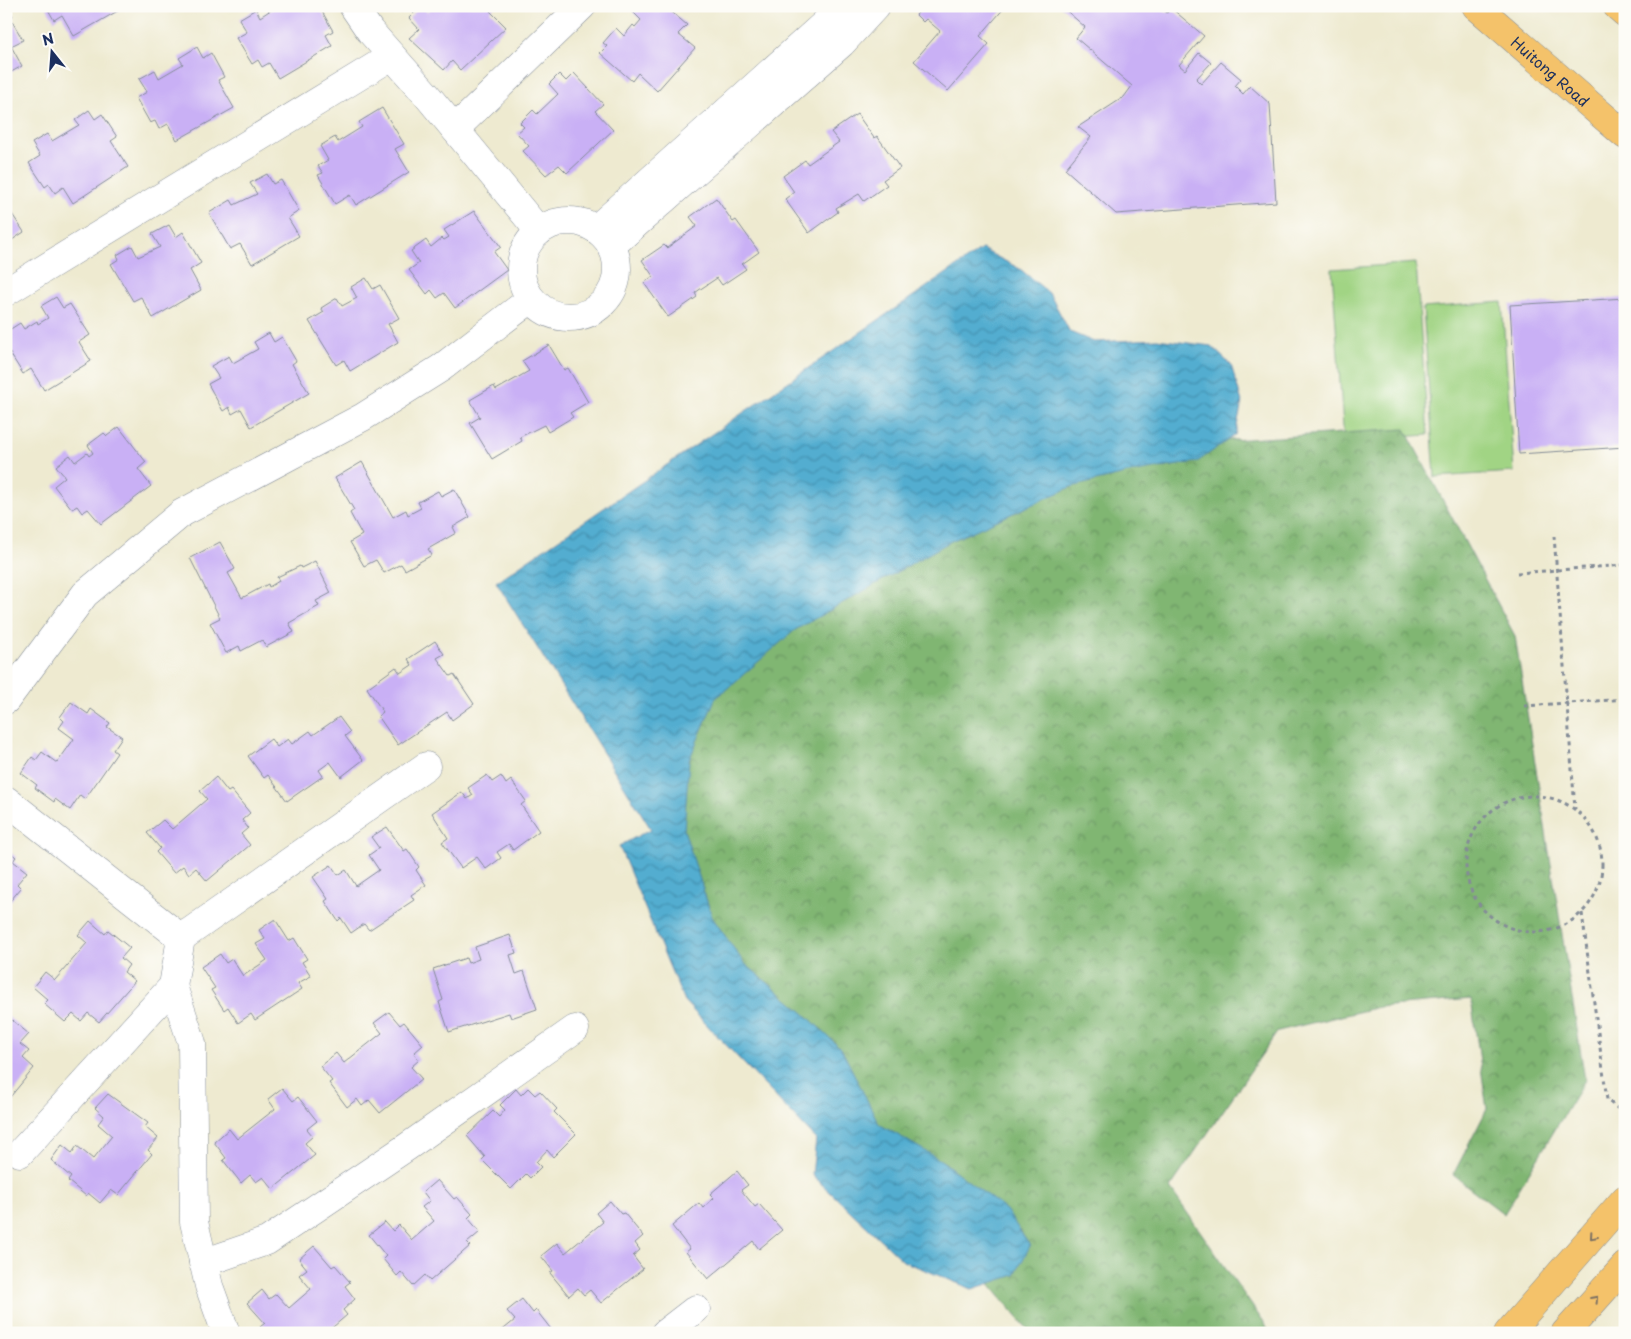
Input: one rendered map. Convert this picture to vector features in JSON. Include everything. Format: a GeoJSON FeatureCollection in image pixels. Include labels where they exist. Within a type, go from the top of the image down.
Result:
{"type":"FeatureCollection","features":[{"type":"Feature","properties":{"kind":"main road","name":"Huitong Road"},"geometry":{"type":"LineString","coordinates":[[1476,6],[1625,135]]}},
{"type":"Feature","properties":{"kind":"main road"},"geometry":{"type":"LineString","coordinates":[[1617,6],[1625,12]]}},
{"type":"Feature","properties":{"kind":"main road"},"geometry":{"type":"LineString","coordinates":[[1508,1333],[1625,1199]]}},
{"type":"Feature","properties":{"kind":"main road"},"geometry":{"type":"LineString","coordinates":[[1565,1333],[1625,1266]]}},
{"type":"Feature","properties":{"kind":"lane"},"geometry":{"type":"LineString","coordinates":[[353,6],[370,30],[539,231]]}},
{"type":"Feature","properties":{"kind":"lane"},"geometry":{"type":"LineString","coordinates":[[455,129],[582,6]]}},
{"type":"Feature","properties":{"kind":"lane"},"geometry":{"type":"LineString","coordinates":[[604,238],[823,25],[840,6]]}},
{"type":"Feature","properties":{"kind":"lane"},"geometry":{"type":"LineString","coordinates":[[604,238],[842,43],[876,6]]}},
{"type":"Feature","properties":{"kind":"lane"},"geometry":{"type":"LineString","coordinates":[[6,292],[392,56]]}},
{"type":"Feature","properties":{"kind":"lane"},"geometry":{"type":"LineString","coordinates":[[567,221],[582,222],[604,238],[618,267],[616,282],[609,296],[599,307],[585,315],[571,318],[556,316],[541,310],[523,286],[520,271],[522,256],[528,242],[539,231],[552,224],[567,221]]}},
{"type":"Feature","properties":{"kind":"lane"},"geometry":{"type":"LineString","coordinates":[[6,700],[85,594],[182,513],[362,417],[441,368],[531,299]]}},
{"type":"Feature","properties":{"kind":"lane"},"geometry":{"type":"LineString","coordinates":[[226,1333],[209,1286],[194,1222],[192,1043],[173,986],[181,938],[426,766]]}},
{"type":"Feature","properties":{"kind":"lane"},"geometry":{"type":"LineString","coordinates":[[6,800],[181,938]]}},
{"type":"Feature","properties":{"kind":"lane"},"geometry":{"type":"LineString","coordinates":[[20,1153],[173,986]]}},
{"type":"Feature","properties":{"kind":"lane"},"geometry":{"type":"LineString","coordinates":[[203,1263],[266,1241],[407,1147],[575,1029]]}},
{"type":"Feature","properties":{"kind":"lane"},"geometry":{"type":"LineString","coordinates":[[665,1333],[696,1309]]}},
{"type":"Feature","properties":{"kind":"path"},"geometry":{"type":"LineString","coordinates":[[1554,536],[1575,810]]}},
{"type":"Feature","properties":{"kind":"path"},"geometry":{"type":"LineString","coordinates":[[1517,573],[1625,564]]}},
{"type":"Feature","properties":{"kind":"path"},"geometry":{"type":"LineString","coordinates":[[1524,706],[1625,699]]}},
{"type":"Feature","properties":{"kind":"path"},"geometry":{"type":"LineString","coordinates":[[1535,796],[1552,798],[1575,810],[1594,830],[1603,864],[1597,890],[1582,912],[1568,923],[1551,930],[1534,932],[1516,930],[1492,917],[1474,898],[1468,881],[1466,864],[1468,846],[1475,829],[1486,815],[1500,805],[1517,798],[1535,796]]}},
{"type":"Feature","properties":{"kind":"path"},"geometry":{"type":"LineString","coordinates":[[1582,912],[1607,1100],[1625,1114]]}},
{"type":"Feature","properties":{"kind":"green space"},"geometry":{"type":"Polygon","coordinates":[[[1416,263],[1428,435],[1344,441],[1332,269],[1416,263]]]}},
{"type":"Feature","properties":{"kind":"green space"},"geometry":{"type":"Polygon","coordinates":[[[1502,302],[1514,472],[1435,477],[1423,308],[1502,302]]]}},
{"type":"Feature","properties":{"kind":"green space"},"geometry":{"type":"Polygon","coordinates":[[[1405,429],[1515,636],[1585,1080],[1504,1214],[1453,1175],[1487,1109],[1471,999],[1379,1007],[1278,1031],[1170,1188],[1271,1333],[1031,1333],[745,997],[680,869],[687,726],[741,653],[961,515],[1153,445],[1405,429]]]}},
{"type":"Feature","properties":{"kind":"water"},"geometry":{"type":"Polygon","coordinates":[[[982,249],[1020,269],[1049,293],[1070,332],[1094,342],[1157,339],[1211,346],[1231,365],[1242,402],[1235,435],[1197,462],[1129,473],[1071,487],[951,541],[795,630],[715,699],[689,760],[684,830],[712,917],[744,963],[805,1014],[842,1050],[879,1124],[942,1161],[1006,1210],[1030,1246],[1015,1275],[972,1289],[903,1261],[812,1175],[816,1139],[684,1001],[619,846],[651,829],[496,582],[982,249]]]}},
{"type":"Feature","properties":{"kind":"building"},"geometry":{"type":"Polygon","coordinates":[[[6,6],[13,16],[10,18],[23,40],[11,46],[22,66],[6,75],[6,6]]]}},
{"type":"Feature","properties":{"kind":"building"},"geometry":{"type":"Polygon","coordinates":[[[46,6],[119,6],[121,9],[74,36],[62,15],[54,20],[46,6]]]}},
{"type":"Feature","properties":{"kind":"building"},"geometry":{"type":"Polygon","coordinates":[[[277,6],[319,6],[333,31],[326,35],[332,46],[278,78],[269,63],[262,67],[258,60],[252,64],[236,38],[247,32],[239,19],[256,9],[260,17],[277,6]]]}},
{"type":"Feature","properties":{"kind":"building"},"geometry":{"type":"Polygon","coordinates":[[[421,6],[427,12],[434,6],[495,6],[490,11],[506,27],[460,70],[452,61],[444,70],[409,38],[419,29],[409,18],[421,6]]]}},
{"type":"Feature","properties":{"kind":"building"},"geometry":{"type":"Polygon","coordinates":[[[638,6],[669,6],[667,8],[687,25],[678,34],[695,48],[657,91],[638,73],[632,81],[600,53],[607,46],[603,43],[616,28],[624,36],[633,25],[635,27],[641,20],[633,12],[638,6]]]}},
{"type":"Feature","properties":{"kind":"building"},"geometry":{"type":"Polygon","coordinates":[[[924,6],[1006,6],[980,36],[989,44],[948,91],[914,61],[940,31],[926,19],[923,22],[916,15],[924,6]]]}},
{"type":"Feature","properties":{"kind":"building"},"geometry":{"type":"Polygon","coordinates":[[[1061,6],[1159,6],[1167,13],[1171,8],[1204,36],[1179,65],[1185,70],[1199,53],[1211,63],[1196,79],[1201,84],[1221,62],[1241,79],[1235,86],[1243,94],[1250,86],[1270,104],[1276,202],[1116,214],[1065,169],[1091,137],[1078,127],[1124,97],[1132,86],[1076,38],[1085,27],[1061,6]]]}},
{"type":"Feature","properties":{"kind":"building"},"geometry":{"type":"Polygon","coordinates":[[[197,47],[203,58],[211,53],[224,77],[218,80],[234,108],[177,140],[168,124],[159,129],[155,121],[150,123],[136,98],[147,92],[139,79],[155,70],[159,78],[183,64],[179,58],[197,47]]]}},
{"type":"Feature","properties":{"kind":"building"},"geometry":{"type":"Polygon","coordinates":[[[574,73],[603,104],[595,111],[613,130],[567,173],[559,165],[546,175],[523,151],[529,146],[517,133],[524,127],[520,123],[533,110],[537,114],[558,94],[549,84],[559,74],[566,81],[574,73]]]}},
{"type":"Feature","properties":{"kind":"building"},"geometry":{"type":"Polygon","coordinates":[[[382,108],[404,144],[395,149],[409,172],[356,205],[350,195],[335,204],[318,175],[323,173],[318,166],[328,160],[320,146],[335,137],[338,142],[362,127],[359,122],[382,108]]]}},
{"type":"Feature","properties":{"kind":"building"},"geometry":{"type":"Polygon","coordinates":[[[89,110],[95,119],[102,114],[117,137],[111,141],[128,167],[73,203],[63,187],[55,193],[49,184],[45,187],[29,163],[40,156],[32,143],[47,134],[52,141],[79,125],[75,120],[89,110]]]}},
{"type":"Feature","properties":{"kind":"building"},"geometry":{"type":"Polygon","coordinates":[[[857,114],[874,138],[877,136],[900,168],[883,180],[887,185],[864,201],[859,194],[836,208],[838,212],[809,233],[785,199],[794,192],[783,176],[805,160],[808,164],[839,142],[831,132],[857,114]]]}},
{"type":"Feature","properties":{"kind":"building"},"geometry":{"type":"Polygon","coordinates":[[[267,174],[273,184],[281,180],[299,211],[288,218],[299,236],[252,264],[240,244],[230,249],[209,213],[231,200],[234,205],[257,194],[250,183],[267,174]]]}},
{"type":"Feature","properties":{"kind":"building"},"geometry":{"type":"Polygon","coordinates":[[[6,193],[12,202],[6,205],[6,193]]]}},
{"type":"Feature","properties":{"kind":"building"},"geometry":{"type":"Polygon","coordinates":[[[716,198],[733,222],[736,220],[759,252],[742,264],[746,269],[722,285],[717,278],[695,293],[697,297],[668,317],[644,283],[653,276],[642,260],[664,245],[667,248],[697,226],[690,217],[716,198]]]}},
{"type":"Feature","properties":{"kind":"building"},"geometry":{"type":"Polygon","coordinates":[[[6,205],[24,232],[6,244],[6,205]]]}},
{"type":"Feature","properties":{"kind":"building"},"geometry":{"type":"Polygon","coordinates":[[[474,211],[501,247],[494,252],[507,270],[455,308],[444,293],[437,298],[431,290],[427,294],[409,270],[419,263],[411,251],[426,240],[431,247],[442,238],[444,240],[449,237],[444,230],[474,211]]]}},
{"type":"Feature","properties":{"kind":"building"},"geometry":{"type":"Polygon","coordinates":[[[169,225],[176,237],[183,232],[201,263],[190,270],[201,290],[153,318],[141,297],[133,301],[111,264],[119,259],[117,255],[132,246],[138,257],[160,247],[152,234],[169,225]]]}},
{"type":"Feature","properties":{"kind":"building"},"geometry":{"type":"Polygon","coordinates":[[[366,278],[373,289],[380,285],[399,318],[388,324],[398,342],[350,371],[344,360],[336,365],[309,321],[324,312],[321,308],[337,298],[342,306],[357,298],[351,287],[366,278]]]}},
{"type":"Feature","properties":{"kind":"building"},"geometry":{"type":"Polygon","coordinates":[[[56,297],[63,308],[70,304],[90,335],[79,342],[91,361],[44,390],[31,369],[23,374],[6,347],[6,332],[20,323],[24,329],[37,321],[38,324],[48,318],[41,306],[56,297]]]}},
{"type":"Feature","properties":{"kind":"building"},"geometry":{"type":"Polygon","coordinates":[[[1625,298],[1625,447],[1519,454],[1510,305],[1625,298]]]}},
{"type":"Feature","properties":{"kind":"building"},"geometry":{"type":"Polygon","coordinates":[[[269,333],[274,342],[282,337],[296,361],[292,364],[309,393],[251,427],[241,409],[232,414],[229,407],[223,411],[208,384],[219,378],[211,366],[229,356],[233,363],[258,349],[254,342],[269,333]]]}},
{"type":"Feature","properties":{"kind":"building"},"geometry":{"type":"Polygon","coordinates":[[[549,345],[564,370],[568,368],[588,402],[570,413],[573,417],[548,432],[544,425],[520,437],[522,441],[492,459],[470,423],[480,417],[470,400],[494,386],[496,390],[529,371],[522,361],[549,345]]]}},
{"type":"Feature","properties":{"kind":"building"},"geometry":{"type":"Polygon","coordinates":[[[119,427],[146,462],[138,469],[151,486],[101,524],[88,509],[82,513],[77,506],[72,509],[54,486],[65,477],[56,466],[70,455],[75,462],[87,453],[89,456],[93,453],[88,445],[104,433],[107,436],[119,427]]]}},
{"type":"Feature","properties":{"kind":"building"},"geometry":{"type":"Polygon","coordinates":[[[362,462],[393,517],[406,510],[408,515],[421,508],[418,502],[438,491],[441,496],[454,489],[470,517],[453,527],[456,533],[428,549],[432,555],[405,570],[401,564],[384,573],[376,560],[364,566],[350,542],[362,535],[350,513],[354,510],[335,478],[362,462]]]}},
{"type":"Feature","properties":{"kind":"building"},"geometry":{"type":"Polygon","coordinates":[[[220,542],[235,569],[228,573],[242,598],[268,584],[269,587],[279,581],[277,577],[315,561],[331,593],[316,601],[319,606],[289,623],[294,632],[266,647],[262,640],[241,651],[239,646],[226,653],[210,623],[220,618],[190,558],[220,542]]]}},
{"type":"Feature","properties":{"kind":"building"},"geometry":{"type":"Polygon","coordinates":[[[435,641],[444,654],[437,658],[450,676],[454,674],[474,704],[452,720],[447,712],[398,745],[378,716],[383,712],[367,688],[396,667],[400,673],[412,665],[408,659],[435,641]]]}},
{"type":"Feature","properties":{"kind":"building"},"geometry":{"type":"Polygon","coordinates":[[[71,702],[88,714],[91,709],[110,723],[107,727],[122,737],[113,750],[117,753],[85,799],[80,795],[70,810],[55,799],[54,802],[35,788],[37,785],[21,773],[32,757],[36,760],[42,752],[57,763],[74,739],[59,728],[64,721],[60,717],[71,702]]]}},
{"type":"Feature","properties":{"kind":"building"},"geometry":{"type":"Polygon","coordinates":[[[339,717],[350,732],[345,736],[363,760],[341,777],[330,762],[319,770],[323,776],[287,801],[268,775],[264,778],[248,756],[271,739],[277,747],[288,739],[292,744],[310,731],[313,735],[339,717]]]}},
{"type":"Feature","properties":{"kind":"building"},"geometry":{"type":"Polygon","coordinates":[[[487,775],[492,782],[501,776],[506,784],[511,780],[526,801],[521,805],[539,831],[513,850],[509,844],[497,852],[501,858],[486,869],[477,857],[461,868],[442,842],[448,838],[432,813],[462,792],[467,799],[473,795],[468,788],[487,775]]]}},
{"type":"Feature","properties":{"kind":"building"},"geometry":{"type":"Polygon","coordinates":[[[216,777],[228,792],[231,790],[250,813],[242,820],[248,828],[241,834],[250,845],[207,881],[196,868],[189,874],[183,866],[174,873],[156,852],[160,848],[147,833],[163,820],[172,829],[207,799],[200,791],[216,777]]]}},
{"type":"Feature","properties":{"kind":"building"},"geometry":{"type":"Polygon","coordinates":[[[387,827],[404,851],[407,849],[419,867],[416,870],[426,885],[411,895],[414,900],[369,930],[364,924],[351,933],[341,918],[338,921],[325,901],[328,899],[313,877],[331,865],[338,875],[346,870],[356,886],[379,870],[369,855],[379,848],[371,837],[387,827]]]}},
{"type":"Feature","properties":{"kind":"building"},"geometry":{"type":"Polygon","coordinates":[[[6,849],[16,857],[13,861],[27,872],[17,884],[21,888],[6,906],[6,849]]]}},
{"type":"Feature","properties":{"kind":"building"},"geometry":{"type":"Polygon","coordinates":[[[275,919],[289,941],[294,938],[307,959],[302,962],[311,976],[298,983],[302,989],[255,1020],[251,1014],[238,1023],[228,1007],[224,1010],[211,990],[215,988],[201,967],[220,954],[226,963],[232,959],[243,976],[267,960],[256,944],[265,939],[259,930],[275,919]]]}},
{"type":"Feature","properties":{"kind":"building"},"geometry":{"type":"Polygon","coordinates":[[[90,921],[105,934],[108,930],[130,948],[121,958],[129,965],[124,972],[135,981],[99,1022],[88,1013],[81,1021],[73,1014],[65,1022],[44,1004],[48,1000],[33,987],[45,972],[55,980],[87,943],[78,935],[90,921]]]}},
{"type":"Feature","properties":{"kind":"building"},"geometry":{"type":"Polygon","coordinates":[[[510,935],[516,953],[510,955],[516,974],[524,971],[537,1009],[511,1018],[509,1013],[449,1032],[439,1002],[443,1000],[433,969],[466,958],[468,963],[479,959],[475,947],[510,935]]]}},
{"type":"Feature","properties":{"kind":"building"},"geometry":{"type":"Polygon","coordinates":[[[389,1012],[400,1025],[404,1022],[423,1045],[414,1053],[419,1060],[411,1067],[422,1079],[380,1113],[369,1100],[362,1106],[357,1099],[347,1107],[329,1083],[332,1081],[320,1066],[336,1053],[344,1063],[382,1033],[374,1023],[389,1012]]]}},
{"type":"Feature","properties":{"kind":"building"},"geometry":{"type":"Polygon","coordinates":[[[7,1016],[29,1034],[20,1044],[29,1051],[23,1058],[34,1068],[6,1102],[7,1016]]]}},
{"type":"Feature","properties":{"kind":"building"},"geometry":{"type":"Polygon","coordinates":[[[282,1088],[293,1101],[298,1097],[317,1121],[307,1129],[313,1136],[305,1143],[315,1155],[273,1189],[263,1177],[256,1182],[250,1175],[241,1183],[223,1160],[226,1158],[214,1142],[229,1129],[237,1139],[275,1109],[268,1099],[282,1088]]]}},
{"type":"Feature","properties":{"kind":"building"},"geometry":{"type":"Polygon","coordinates":[[[528,1088],[535,1095],[540,1091],[557,1109],[554,1112],[576,1134],[553,1157],[547,1150],[536,1162],[541,1167],[530,1178],[526,1174],[511,1189],[482,1160],[485,1157],[467,1136],[493,1111],[499,1117],[505,1110],[500,1105],[516,1089],[521,1095],[528,1088]]]}},
{"type":"Feature","properties":{"kind":"building"},"geometry":{"type":"Polygon","coordinates":[[[108,1094],[148,1123],[145,1127],[158,1138],[148,1150],[152,1154],[118,1195],[111,1190],[100,1203],[88,1193],[86,1196],[68,1181],[71,1177],[51,1160],[62,1145],[72,1153],[77,1146],[93,1159],[112,1136],[98,1124],[104,1116],[95,1108],[108,1094]]]}},
{"type":"Feature","properties":{"kind":"building"},"geometry":{"type":"Polygon","coordinates":[[[737,1171],[748,1185],[741,1190],[755,1207],[759,1204],[782,1230],[759,1249],[753,1241],[708,1279],[686,1252],[690,1249],[672,1226],[699,1203],[703,1208],[714,1198],[710,1194],[737,1171]]]}},
{"type":"Feature","properties":{"kind":"building"},"geometry":{"type":"Polygon","coordinates":[[[437,1180],[454,1199],[457,1197],[472,1214],[468,1218],[480,1232],[467,1243],[470,1246],[430,1281],[425,1275],[413,1286],[401,1272],[397,1276],[383,1259],[386,1256],[369,1235],[385,1222],[393,1231],[399,1225],[412,1240],[434,1221],[422,1207],[430,1201],[423,1192],[437,1180]]]}},
{"type":"Feature","properties":{"kind":"building"},"geometry":{"type":"Polygon","coordinates":[[[610,1201],[621,1214],[624,1213],[643,1236],[635,1243],[640,1250],[633,1256],[643,1269],[601,1303],[590,1290],[584,1295],[578,1288],[569,1296],[550,1273],[553,1271],[541,1256],[557,1243],[565,1253],[603,1222],[596,1213],[610,1201]]]}},
{"type":"Feature","properties":{"kind":"building"},"geometry":{"type":"Polygon","coordinates":[[[314,1246],[332,1267],[335,1265],[350,1282],[345,1286],[355,1299],[343,1310],[347,1315],[326,1333],[264,1333],[260,1327],[265,1323],[247,1303],[262,1290],[269,1299],[276,1294],[289,1308],[311,1289],[299,1275],[307,1269],[299,1259],[314,1246]]]}},
{"type":"Feature","properties":{"kind":"building"},"geometry":{"type":"Polygon","coordinates":[[[522,1299],[533,1313],[536,1310],[554,1333],[499,1333],[515,1320],[507,1311],[522,1299]]]}}]}
